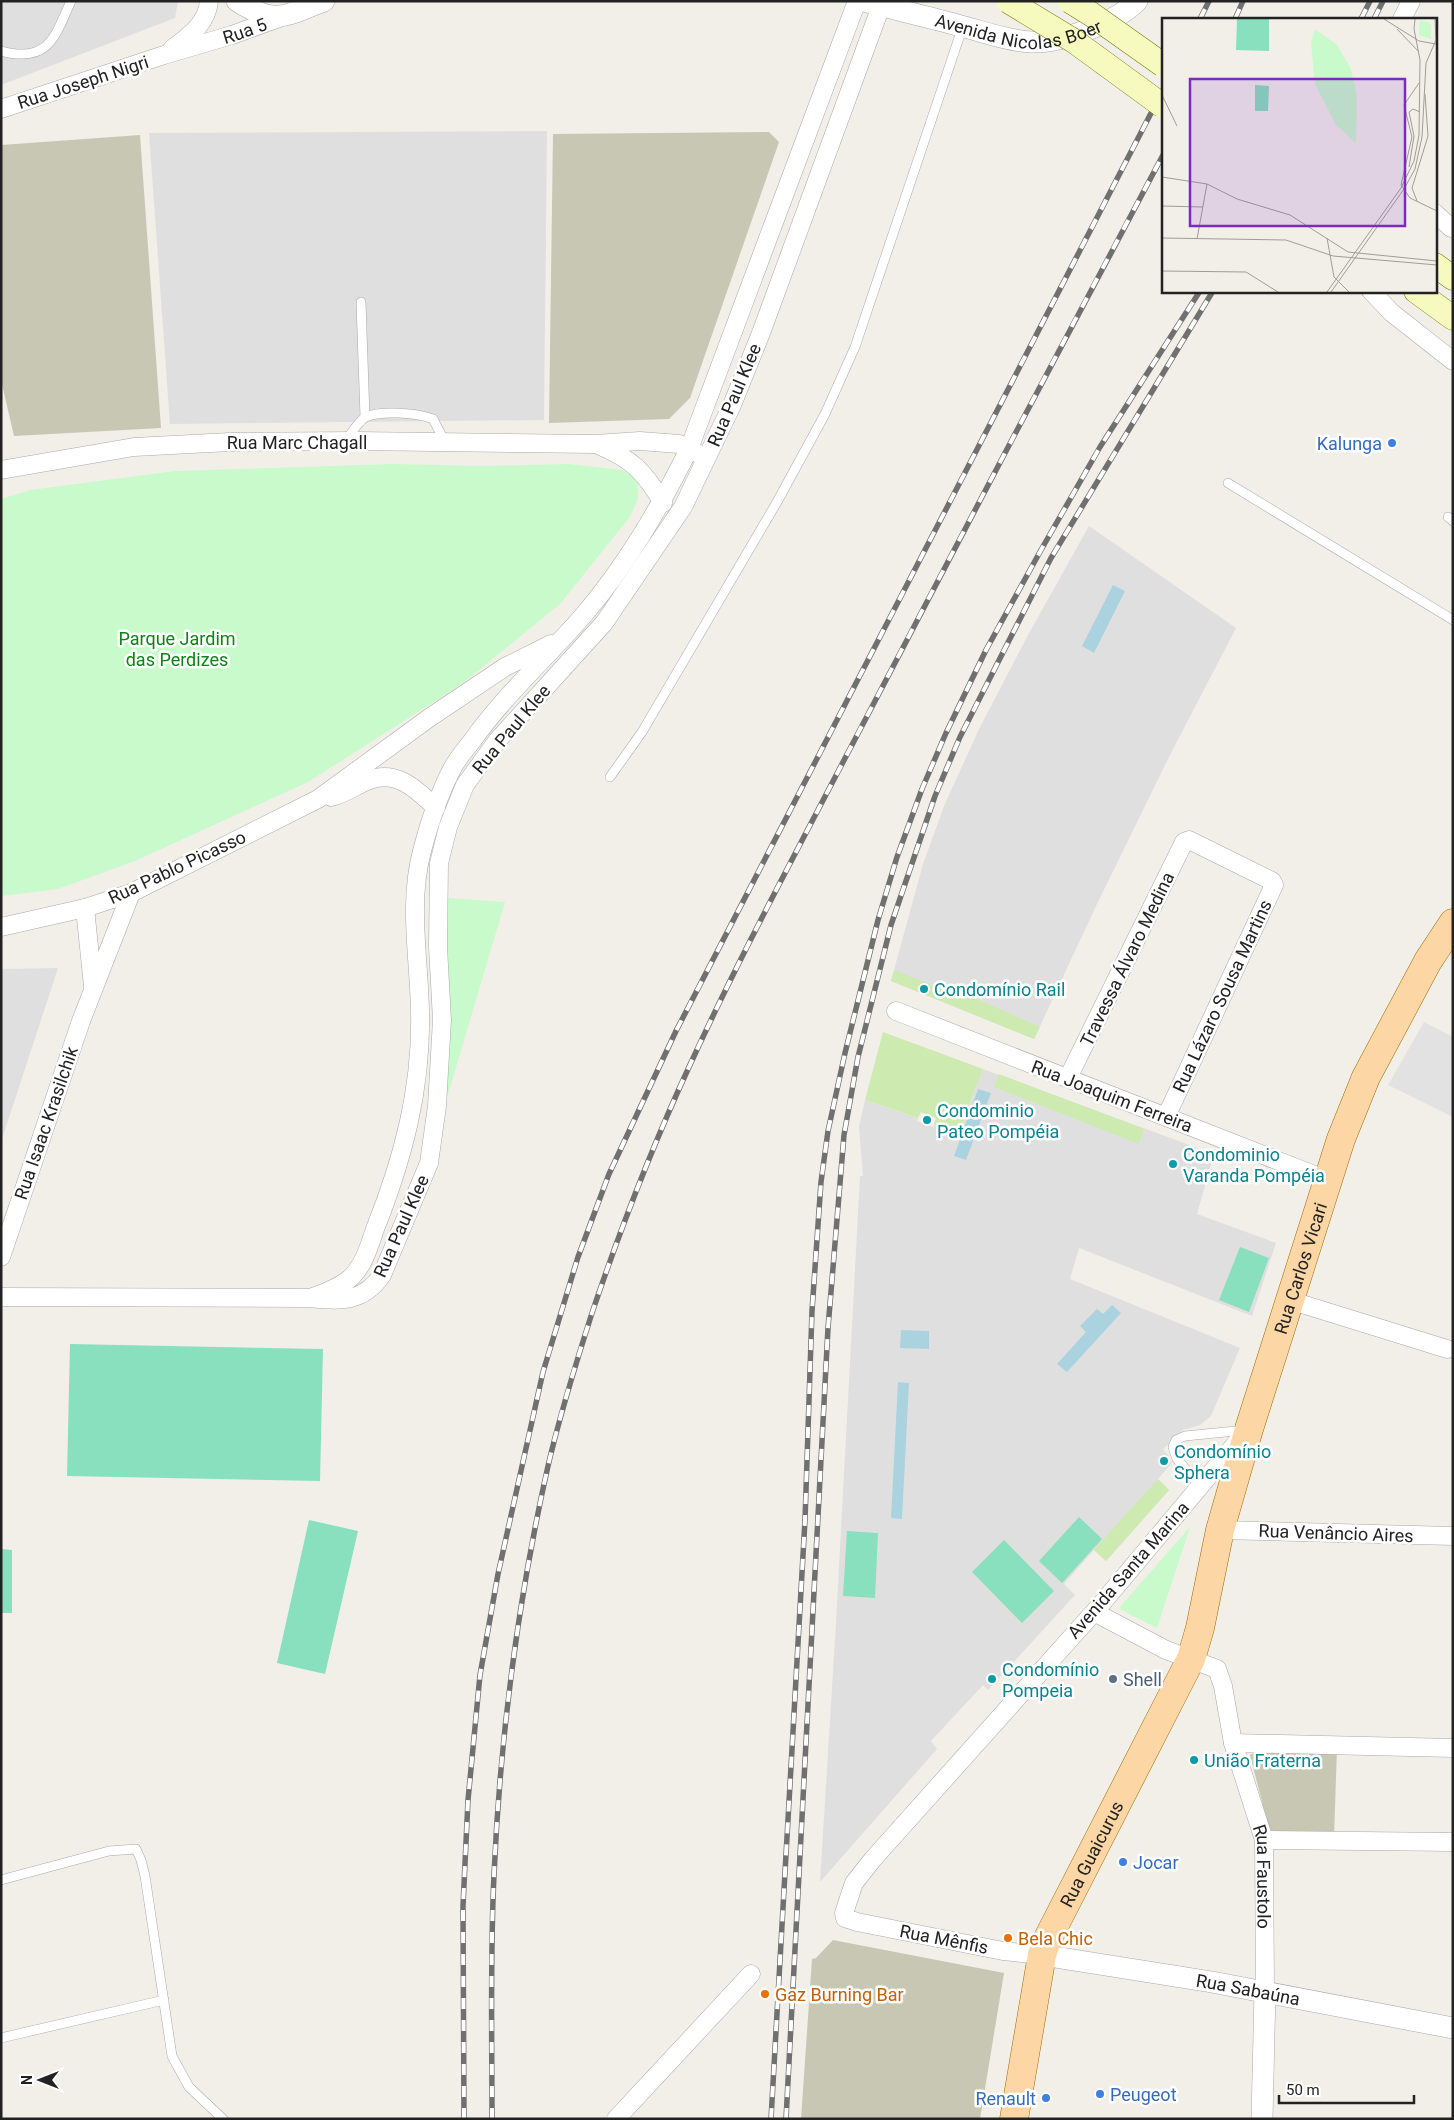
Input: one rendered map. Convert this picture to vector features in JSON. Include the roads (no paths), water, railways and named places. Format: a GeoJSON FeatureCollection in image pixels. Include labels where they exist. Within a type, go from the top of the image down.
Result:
{"type":"FeatureCollection","features":[{"type":"Feature","properties":{"kind":"main road"},"geometry":{"type":"LineString","coordinates":[[1008,1],[1074,41],[1162,105]]}},
{"type":"Feature","properties":{"kind":"main road"},"geometry":{"type":"LineString","coordinates":[[1070,1],[1162,64]]}},
{"type":"Feature","properties":{"kind":"main road"},"geometry":{"type":"LineString","coordinates":[[1436,266],[1453,278]]}},
{"type":"Feature","properties":{"kind":"main road"},"geometry":{"type":"LineString","coordinates":[[1417,292],[1453,318]]}},
{"type":"Feature","properties":{"kind":"main road","name":"Rua Carlos Vicari"},"geometry":{"type":"LineString","coordinates":[[1220,1530],[1248,1430],[1341,1139],[1366,1076],[1428,961],[1453,923]]}},
{"type":"Feature","properties":{"kind":"main road","name":"Rua Guaicurus"},"geometry":{"type":"LineString","coordinates":[[1014,2119],[1042,1955],[1051,1930],[1191,1660],[1200,1628],[1220,1530]]}},
{"type":"Feature","properties":{"kind":"street"},"geometry":{"type":"LineString","coordinates":[[164,55],[202,23],[207,14],[209,1]]}},
{"type":"Feature","properties":{"kind":"street"},"geometry":{"type":"LineString","coordinates":[[237,1],[264,15],[279,18]]}},
{"type":"Feature","properties":{"kind":"street","name":"Rua 5"},"geometry":{"type":"LineString","coordinates":[[164,55],[232,35],[324,1]]}},
{"type":"Feature","properties":{"kind":"street","name":"Rua Paul Klee"},"geometry":{"type":"LineString","coordinates":[[310,1298],[342,1284],[359,1268],[395,1181],[413,1110],[420,1012],[415,943],[416,894],[421,852],[452,767],[478,732],[582,617],[619,570],[663,503],[689,449],[857,1]]}},
{"type":"Feature","properties":{"kind":"street"},"geometry":{"type":"LineString","coordinates":[[1402,18],[1410,1]]}},
{"type":"Feature","properties":{"kind":"street","name":"Rua Paul Klee"},"geometry":{"type":"LineString","coordinates":[[310,1298],[348,1300],[377,1284],[389,1262],[428,1163],[437,1106],[442,1020],[438,947],[439,863],[448,827],[465,785],[502,735],[604,624],[683,507],[732,404],[761,333],[873,4]]}},
{"type":"Feature","properties":{"kind":"street","name":"Avenida Nicolas Boer"},"geometry":{"type":"LineString","coordinates":[[873,4],[917,8],[963,26],[1005,38],[1031,42],[1050,41],[1077,34],[1131,4]]}},
{"type":"Feature","properties":{"kind":"street","name":"Rua Joseph Nigri"},"geometry":{"type":"LineString","coordinates":[[1,109],[164,55]]}},
{"type":"Feature","properties":{"kind":"street"},"geometry":{"type":"LineString","coordinates":[[1436,214],[1452,229]]}},
{"type":"Feature","properties":{"kind":"street"},"geometry":{"type":"LineString","coordinates":[[1436,221],[1452,229]]}},
{"type":"Feature","properties":{"kind":"street"},"geometry":{"type":"LineString","coordinates":[[1372,292],[1392,313],[1453,361]]}},
{"type":"Feature","properties":{"kind":"street","name":"Rua Marc Chagall"},"geometry":{"type":"LineString","coordinates":[[1,470],[134,447],[230,442],[346,441],[595,444],[640,440],[678,444],[707,458]]}},
{"type":"Feature","properties":{"kind":"street","name":"Rua Marc Chagall"},"geometry":{"type":"LineString","coordinates":[[595,444],[626,458],[651,483],[663,503]]}},
{"type":"Feature","properties":{"kind":"street","name":"Rua Pablo Picasso"},"geometry":{"type":"LineString","coordinates":[[1,927],[85,908],[131,893],[318,799],[429,718],[505,667],[561,639]]}},
{"type":"Feature","properties":{"kind":"street","name":"Rua Pablo Picasso"},"geometry":{"type":"LineString","coordinates":[[318,799],[335,796],[368,780],[389,777],[408,783],[436,808]]}},
{"type":"Feature","properties":{"kind":"street","name":"Travessa Álvaro Medina"},"geometry":{"type":"LineString","coordinates":[[1068,1078],[1186,840]]}},
{"type":"Feature","properties":{"kind":"street","name":"Rua Lázaro Sousa Martins"},"geometry":{"type":"LineString","coordinates":[[1166,1117],[1274,885],[1272,881],[1186,840]]}},
{"type":"Feature","properties":{"kind":"street","name":"Rua Isaac Krasilchik"},"geometry":{"type":"LineString","coordinates":[[1,1257],[81,1021],[131,893]]}},
{"type":"Feature","properties":{"kind":"street","name":"Rua Isaac Krasilchik"},"geometry":{"type":"LineString","coordinates":[[85,908],[93,989]]}},
{"type":"Feature","properties":{"kind":"street","name":"Rua Joaquim Ferreira"},"geometry":{"type":"LineString","coordinates":[[896,1011],[1328,1180]]}},
{"type":"Feature","properties":{"kind":"street"},"geometry":{"type":"LineString","coordinates":[[1,1297],[310,1298]]}},
{"type":"Feature","properties":{"kind":"street"},"geometry":{"type":"LineString","coordinates":[[1289,1300],[1447,1349]]}},
{"type":"Feature","properties":{"kind":"street","name":"Avenida Santa Marina"},"geometry":{"type":"LineString","coordinates":[[848,1919],[844,1913],[854,1883],[1094,1612],[1248,1430]]}},
{"type":"Feature","properties":{"kind":"street","name":"Rua Venâncio Aires"},"geometry":{"type":"LineString","coordinates":[[1220,1530],[1453,1536]]}},
{"type":"Feature","properties":{"kind":"street"},"geometry":{"type":"LineString","coordinates":[[1094,1612],[1166,1650],[1191,1660]]}},
{"type":"Feature","properties":{"kind":"street","name":"Rua Faustolo"},"geometry":{"type":"LineString","coordinates":[[1191,1660],[1217,1669],[1223,1686],[1233,1743],[1264,1840],[1265,1992],[1262,2119]]}},
{"type":"Feature","properties":{"kind":"street"},"geometry":{"type":"LineString","coordinates":[[1233,1743],[1453,1748]]}},
{"type":"Feature","properties":{"kind":"street"},"geometry":{"type":"LineString","coordinates":[[1264,1840],[1453,1842]]}},
{"type":"Feature","properties":{"kind":"street","name":"Rua Mênfis"},"geometry":{"type":"LineString","coordinates":[[848,1919],[1003,1951],[1042,1955]]}},
{"type":"Feature","properties":{"kind":"street","name":"Rua Sabaúna"},"geometry":{"type":"LineString","coordinates":[[1042,1955],[1265,1992],[1453,2028]]}},
{"type":"Feature","properties":{"kind":"street"},"geometry":{"type":"LineString","coordinates":[[616,2119],[751,1974]]}},
{"type":"Feature","properties":{"kind":"lane"},"geometry":{"type":"LineString","coordinates":[[1,51],[10,54],[27,54],[42,50],[51,43],[71,1]]}},
{"type":"Feature","properties":{"kind":"lane"},"geometry":{"type":"LineString","coordinates":[[610,777],[652,715],[777,502],[825,414],[855,347],[963,26]]}},
{"type":"Feature","properties":{"kind":"lane"},"geometry":{"type":"LineString","coordinates":[[361,302],[366,417]]}},
{"type":"Feature","properties":{"kind":"lane"},"geometry":{"type":"LineString","coordinates":[[346,441],[366,417],[378,414],[420,414],[433,419],[445,442]]}},
{"type":"Feature","properties":{"kind":"lane"},"geometry":{"type":"LineString","coordinates":[[1228,483],[1453,620]]}},
{"type":"Feature","properties":{"kind":"lane"},"geometry":{"type":"LineString","coordinates":[[1200,1486],[1176,1458],[1173,1447],[1176,1440],[1185,1436],[1248,1430]]}},
{"type":"Feature","properties":{"kind":"lane"},"geometry":{"type":"LineString","coordinates":[[1,1880],[109,1851],[136,1849],[146,1876],[172,2056],[189,2087],[223,2119]]}},
{"type":"Feature","properties":{"kind":"lane"},"geometry":{"type":"LineString","coordinates":[[1,2038],[164,2000]]}},
{"type":"Feature","properties":{"kind":"water"},"geometry":{"type":"Polygon","coordinates":[[[1113,585],[1125,591],[1094,653],[1082,646],[1113,585]]]}},
{"type":"Feature","properties":{"kind":"water"},"geometry":{"type":"Polygon","coordinates":[[[978,1089],[991,1093],[966,1160],[954,1156],[978,1089]]]}},
{"type":"Feature","properties":{"kind":"water"},"geometry":{"type":"Polygon","coordinates":[[[1112,1305],[1121,1313],[1067,1372],[1057,1364],[1086,1332],[1080,1326],[1097,1309],[1103,1314],[1112,1305]]]}},
{"type":"Feature","properties":{"kind":"water"},"geometry":{"type":"Polygon","coordinates":[[[901,1330],[929,1331],[929,1349],[900,1348],[901,1330]]]}},
{"type":"Feature","properties":{"kind":"water"},"geometry":{"type":"Polygon","coordinates":[[[898,1382],[909,1383],[902,1519],[891,1518],[898,1382]]]}},
{"type":"Feature","properties":{"kind":"railway"},"geometry":{"type":"LineString","coordinates":[[1200,18],[1209,1]]}},
{"type":"Feature","properties":{"kind":"railway"},"geometry":{"type":"LineString","coordinates":[[1235,18],[1243,1]]}},
{"type":"Feature","properties":{"kind":"railway"},"geometry":{"type":"LineString","coordinates":[[1362,18],[1370,1]]}},
{"type":"Feature","properties":{"kind":"railway"},"geometry":{"type":"LineString","coordinates":[[1374,18],[1383,1]]}},
{"type":"Feature","properties":{"kind":"railway"},"geometry":{"type":"LineString","coordinates":[[464,2119],[463,1906],[468,1800],[480,1675],[498,1574],[543,1372],[578,1257],[609,1174],[676,1031],[1162,92]]}},
{"type":"Feature","properties":{"kind":"railway"},"geometry":{"type":"LineString","coordinates":[[492,2119],[494,1875],[501,1772],[512,1669],[537,1516],[548,1466],[563,1408],[592,1313],[649,1158],[725,990],[1162,157]]}},
{"type":"Feature","properties":{"kind":"railway"},"geometry":{"type":"LineString","coordinates":[[771,2119],[805,1520],[812,1311],[821,1182],[828,1131],[845,1053],[878,920],[897,857],[922,789],[946,733],[986,650],[1100,447],[1199,292]]}},
{"type":"Feature","properties":{"kind":"railway"},"geometry":{"type":"LineString","coordinates":[[786,2119],[828,1328],[844,1135],[858,1057],[891,925],[935,796],[960,737],[1051,558],[1212,292]]}},
{"type":"Feature","properties":{"kind":"place","name":"Kalunga"},"geometry":{"type":"Point","coordinates":[1392,443]}},
{"type":"Feature","properties":{"kind":"place","name":"Condomínio Rail"},"geometry":{"type":"Point","coordinates":[924,989]}},
{"type":"Feature","properties":{"kind":"place","name":"Condominio Pateo Pompéia"},"geometry":{"type":"Point","coordinates":[927,1120]}},
{"type":"Feature","properties":{"kind":"place","name":"Condominio Varanda Pompéia"},"geometry":{"type":"Point","coordinates":[1173,1164]}},
{"type":"Feature","properties":{"kind":"place","name":"Condomínio Sphera"},"geometry":{"type":"Point","coordinates":[1164,1461]}},
{"type":"Feature","properties":{"kind":"place","name":"Condomínio Pompeia"},"geometry":{"type":"Point","coordinates":[992,1679]}},
{"type":"Feature","properties":{"kind":"place","name":"Shell"},"geometry":{"type":"Point","coordinates":[1113,1679]}},
{"type":"Feature","properties":{"kind":"place","name":"União Fraterna"},"geometry":{"type":"Point","coordinates":[1194,1760]}},
{"type":"Feature","properties":{"kind":"place","name":"Jocar"},"geometry":{"type":"Point","coordinates":[1123,1862]}},
{"type":"Feature","properties":{"kind":"place","name":"Bela Chic"},"geometry":{"type":"Point","coordinates":[1008,1938]}},
{"type":"Feature","properties":{"kind":"place","name":"Gaz Burning Bar"},"geometry":{"type":"Point","coordinates":[765,1994]}},
{"type":"Feature","properties":{"kind":"place","name":"Peugeot"},"geometry":{"type":"Point","coordinates":[1100,2094]}},
{"type":"Feature","properties":{"kind":"place","name":"Renault"},"geometry":{"type":"Point","coordinates":[1046,2098]}},
{"type":"Feature","properties":{"kind":"park label","name":"Parque Jardim das Perdizes"},"geometry":{"type":"Point","coordinates":[177,648]}}]}
